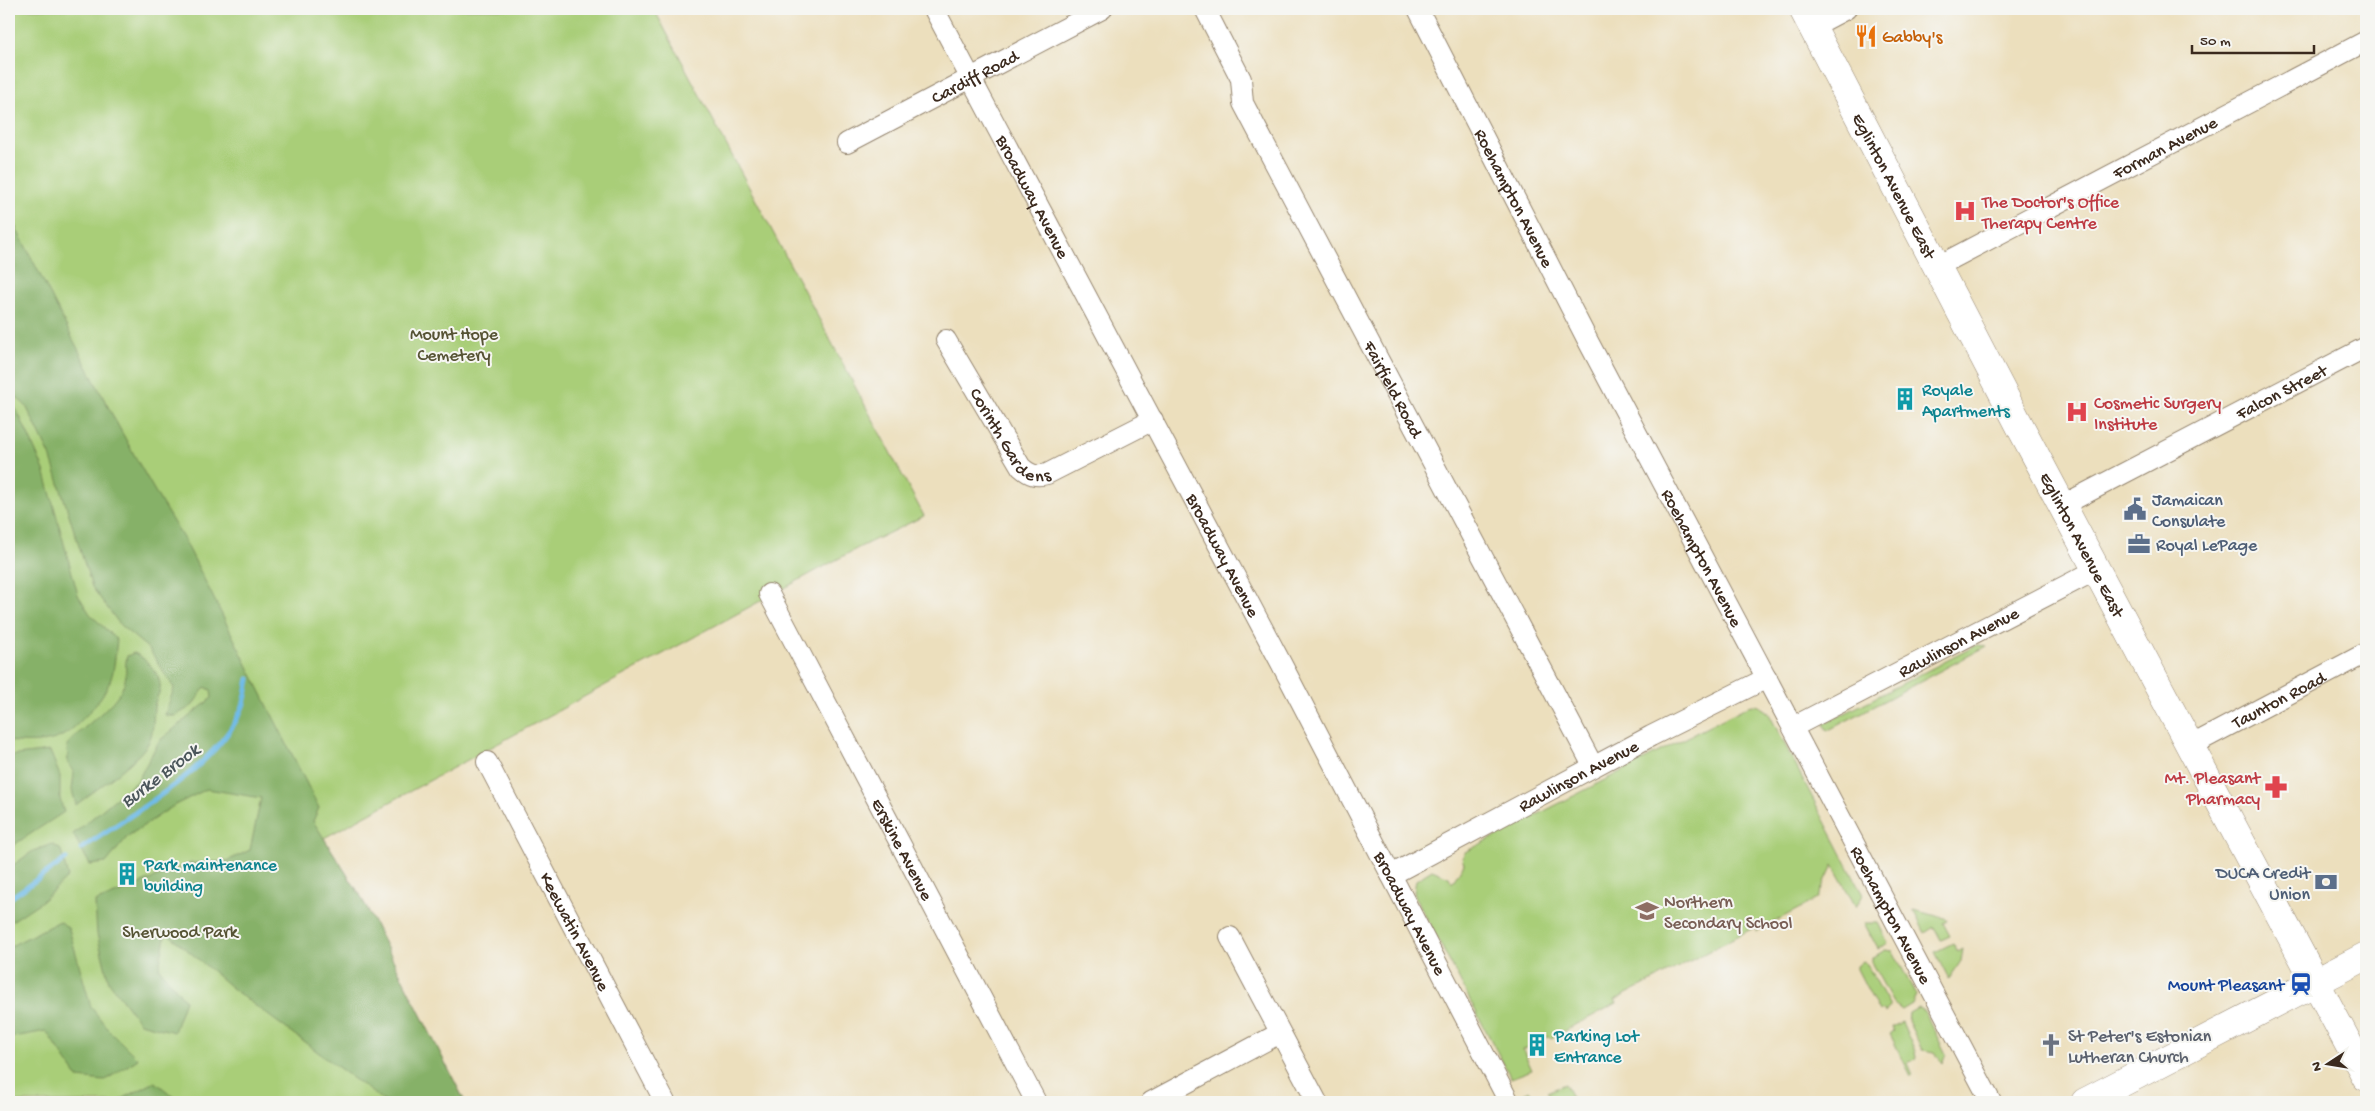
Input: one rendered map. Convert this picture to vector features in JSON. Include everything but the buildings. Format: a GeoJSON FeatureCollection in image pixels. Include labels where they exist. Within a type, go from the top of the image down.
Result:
{"type":"FeatureCollection","features":[{"type":"Feature","properties":{"kind":"main road","name":"Eglinton Avenue East"},"geometry":{"type":"LineString","coordinates":[[1808,18],[2096,570],[2366,1077]]}},
{"type":"Feature","properties":{"kind":"main road"},"geometry":{"type":"LineString","coordinates":[[2085,1102],[2366,956]]}},
{"type":"Feature","properties":{"kind":"street","name":"Broadway Avenue"},"geometry":{"type":"LineString","coordinates":[[934,9],[1153,420],[1509,1102]]}},
{"type":"Feature","properties":{"kind":"street","name":"Cardiff Road"},"geometry":{"type":"LineString","coordinates":[[847,143],[1102,9]]}},
{"type":"Feature","properties":{"kind":"street","name":"Fairfield Road"},"geometry":{"type":"LineString","coordinates":[[1205,9],[1241,79],[1242,103],[1593,766]]}},
{"type":"Feature","properties":{"kind":"street","name":"Roehampton Avenue"},"geometry":{"type":"LineString","coordinates":[[1418,9],[1516,202],[1991,1102]]}},
{"type":"Feature","properties":{"kind":"street"},"geometry":{"type":"LineString","coordinates":[[1808,18],[1846,9]]}},
{"type":"Feature","properties":{"kind":"street","name":"Forman Avenue"},"geometry":{"type":"LineString","coordinates":[[1938,266],[2366,41]]}},
{"type":"Feature","properties":{"kind":"street","name":"Corinth Gardens"},"geometry":{"type":"LineString","coordinates":[[946,340],[1021,467],[1029,473],[1038,476],[1047,474],[1153,420]]}},
{"type":"Feature","properties":{"kind":"street","name":"Falcon Street"},"geometry":{"type":"LineString","coordinates":[[2063,505],[2366,347]]}},
{"type":"Feature","properties":{"kind":"street","name":"Rawlinson Avenue"},"geometry":{"type":"LineString","coordinates":[[1793,727],[2096,570]]}},
{"type":"Feature","properties":{"kind":"street","name":"Erskine Avenue"},"geometry":{"type":"LineString","coordinates":[[768,594],[1036,1102]]}},
{"type":"Feature","properties":{"kind":"street","name":"Taunton Road"},"geometry":{"type":"LineString","coordinates":[[2190,746],[2366,653]]}},
{"type":"Feature","properties":{"kind":"street","name":"Rawlinson Avenue"},"geometry":{"type":"LineString","coordinates":[[1391,875],[1593,766],[1766,678]]}},
{"type":"Feature","properties":{"kind":"street","name":"Keewatin Avenue"},"geometry":{"type":"LineString","coordinates":[[487,762],[665,1102]]}},
{"type":"Feature","properties":{"kind":"street"},"geometry":{"type":"LineString","coordinates":[[1230,937],[1317,1102]]}},
{"type":"Feature","properties":{"kind":"street"},"geometry":{"type":"LineString","coordinates":[[1151,1102],[1280,1033]]}},
{"type":"Feature","properties":{"kind":"green space","name":"Mount Hope Cemetery"},"geometry":{"type":"Polygon","coordinates":[[[9,9],[654,9],[924,516],[860,547],[324,838],[360,895],[465,1102],[9,1102],[9,9]]]}},
{"type":"Feature","properties":{"kind":"green space","name":"Sherwood Park"},"geometry":{"type":"Polygon","coordinates":[[[9,214],[116,422],[186,543],[319,808],[313,821],[360,895],[465,1102],[385,1102],[237,992],[166,932],[159,968],[185,1000],[174,1032],[140,1023],[109,982],[97,934],[95,902],[191,863],[227,861],[250,850],[261,798],[207,789],[175,805],[128,836],[106,863],[90,865],[73,834],[138,780],[159,741],[212,698],[211,690],[205,687],[192,706],[175,716],[165,715],[174,688],[149,649],[121,626],[92,587],[50,455],[26,406],[9,390],[9,214]]]}},
{"type":"Feature","properties":{"kind":"green space"},"geometry":{"type":"Polygon","coordinates":[[[9,403],[17,410],[44,470],[78,595],[90,614],[117,640],[112,676],[102,696],[89,712],[68,732],[57,739],[43,742],[9,741],[9,403]]]}},
{"type":"Feature","properties":{"kind":"green space"},"geometry":{"type":"Polygon","coordinates":[[[1977,645],[1987,646],[1827,731],[1824,724],[1977,645]]]}},
{"type":"Feature","properties":{"kind":"green space"},"geometry":{"type":"Polygon","coordinates":[[[134,653],[152,668],[160,684],[154,707],[151,737],[147,745],[132,761],[76,805],[72,790],[74,773],[68,763],[67,745],[119,694],[125,679],[127,656],[134,653]]]}},
{"type":"Feature","properties":{"kind":"green space"},"geometry":{"type":"Polygon","coordinates":[[[1753,705],[1759,706],[1768,712],[1863,895],[1856,907],[1833,865],[1817,899],[1757,931],[1757,926],[1615,1000],[1617,1003],[1551,1038],[1549,1036],[1523,1050],[1532,1070],[1511,1078],[1416,898],[1414,892],[1416,880],[1432,870],[1449,877],[1452,883],[1464,864],[1462,858],[1465,852],[1753,705]]]}},
{"type":"Feature","properties":{"kind":"green space"},"geometry":{"type":"Polygon","coordinates":[[[50,751],[60,776],[60,799],[64,812],[9,848],[9,756],[50,751]]]}},
{"type":"Feature","properties":{"kind":"green space"},"geometry":{"type":"Polygon","coordinates":[[[52,844],[61,850],[68,877],[42,901],[9,923],[9,868],[33,851],[52,844]]]}},
{"type":"Feature","properties":{"kind":"green space"},"geometry":{"type":"Polygon","coordinates":[[[1913,910],[1945,918],[1947,921],[1943,923],[1950,936],[1941,940],[1934,927],[1925,933],[1913,910]]]}},
{"type":"Feature","properties":{"kind":"green space"},"geometry":{"type":"Polygon","coordinates":[[[60,921],[69,929],[91,1007],[108,1029],[138,1059],[104,1081],[78,1078],[46,1031],[9,1038],[9,947],[60,921]]]}},
{"type":"Feature","properties":{"kind":"green space"},"geometry":{"type":"Polygon","coordinates":[[[1864,923],[1878,923],[1888,943],[1878,949],[1864,923]]]}},
{"type":"Feature","properties":{"kind":"green space"},"geometry":{"type":"Polygon","coordinates":[[[1953,943],[1958,952],[1963,949],[1961,961],[1949,979],[1935,952],[1953,943]]]}},
{"type":"Feature","properties":{"kind":"green space"},"geometry":{"type":"Polygon","coordinates":[[[1885,950],[1893,951],[1916,995],[1912,1004],[1902,1010],[1894,1004],[1872,964],[1872,958],[1885,950]]]}},
{"type":"Feature","properties":{"kind":"green space"},"geometry":{"type":"Polygon","coordinates":[[[1862,962],[1867,965],[1890,1006],[1885,1013],[1884,1010],[1879,1012],[1857,969],[1857,966],[1862,962]]]}},
{"type":"Feature","properties":{"kind":"green space"},"geometry":{"type":"Polygon","coordinates":[[[1918,1008],[1924,1011],[1946,1054],[1942,1063],[1935,1052],[1922,1050],[1908,1021],[1909,1013],[1918,1008]]]}},
{"type":"Feature","properties":{"kind":"green space"},"geometry":{"type":"Polygon","coordinates":[[[1902,1022],[1916,1058],[1908,1063],[1913,1075],[1911,1076],[1890,1034],[1894,1031],[1892,1027],[1902,1022]]]}},
{"type":"Feature","properties":{"kind":"green space"},"geometry":{"type":"Polygon","coordinates":[[[155,1082],[181,1102],[116,1102],[155,1082]]]}},
{"type":"Feature","properties":{"kind":"green space"},"geometry":{"type":"Polygon","coordinates":[[[1565,1084],[1573,1102],[1559,1102],[1547,1092],[1565,1084]]]}},
{"type":"Feature","properties":{"kind":"green space"},"geometry":{"type":"Polygon","coordinates":[[[1529,1090],[1536,1098],[1544,1095],[1552,1102],[1523,1102],[1524,1094],[1529,1090]]]}},
{"type":"Feature","properties":{"kind":"waterway","name":"Burke Brook"},"geometry":{"type":"LineString","coordinates":[[81,849],[149,804],[195,768],[215,749],[231,728],[243,706],[249,679]]}},
{"type":"Feature","properties":{"kind":"waterway","name":"Burke Brook"},"geometry":{"type":"LineString","coordinates":[[9,899],[66,859]]}},
{"type":"Feature","properties":{"kind":"place","name":"Gabby's"},"geometry":{"type":"Point","coordinates":[1866,36]}},
{"type":"Feature","properties":{"kind":"place","name":"The Doctor's Office Therapy Centre"},"geometry":{"type":"Point","coordinates":[1965,211]}},
{"type":"Feature","properties":{"kind":"place","name":"Royale Apartments"},"geometry":{"type":"Point","coordinates":[1905,399]}},
{"type":"Feature","properties":{"kind":"place","name":"Cosmetic Surgery Institute"},"geometry":{"type":"Point","coordinates":[2077,412]}},
{"type":"Feature","properties":{"kind":"place","name":"Jamaican Consulate"},"geometry":{"type":"Point","coordinates":[2135,509]}},
{"type":"Feature","properties":{"kind":"place","name":"Royal LePage"},"geometry":{"type":"Point","coordinates":[2139,544]}},
{"type":"Feature","properties":{"kind":"place","name":"Mt. Pleasant Pharmacy"},"geometry":{"type":"Point","coordinates":[2276,787]}},
{"type":"Feature","properties":{"kind":"place","name":"Park maintenance building"},"geometry":{"type":"Point","coordinates":[127,874]}},
{"type":"Feature","properties":{"kind":"place","name":"DUCA Credit Union"},"geometry":{"type":"Point","coordinates":[2326,882]}},
{"type":"Feature","properties":{"kind":"place","name":"Northern Secondary School"},"geometry":{"type":"Point","coordinates":[1647,911]}},
{"type":"Feature","properties":{"kind":"place","name":"Mount Pleasant"},"geometry":{"type":"Point","coordinates":[2301,984]}},
{"type":"Feature","properties":{"kind":"place","name":"Parking Lot Entrance"},"geometry":{"type":"Point","coordinates":[1537,1045]}},
{"type":"Feature","properties":{"kind":"place","name":"St Peter's Estonian Lutheran Church"},"geometry":{"type":"Point","coordinates":[2051,1045]}}]}
